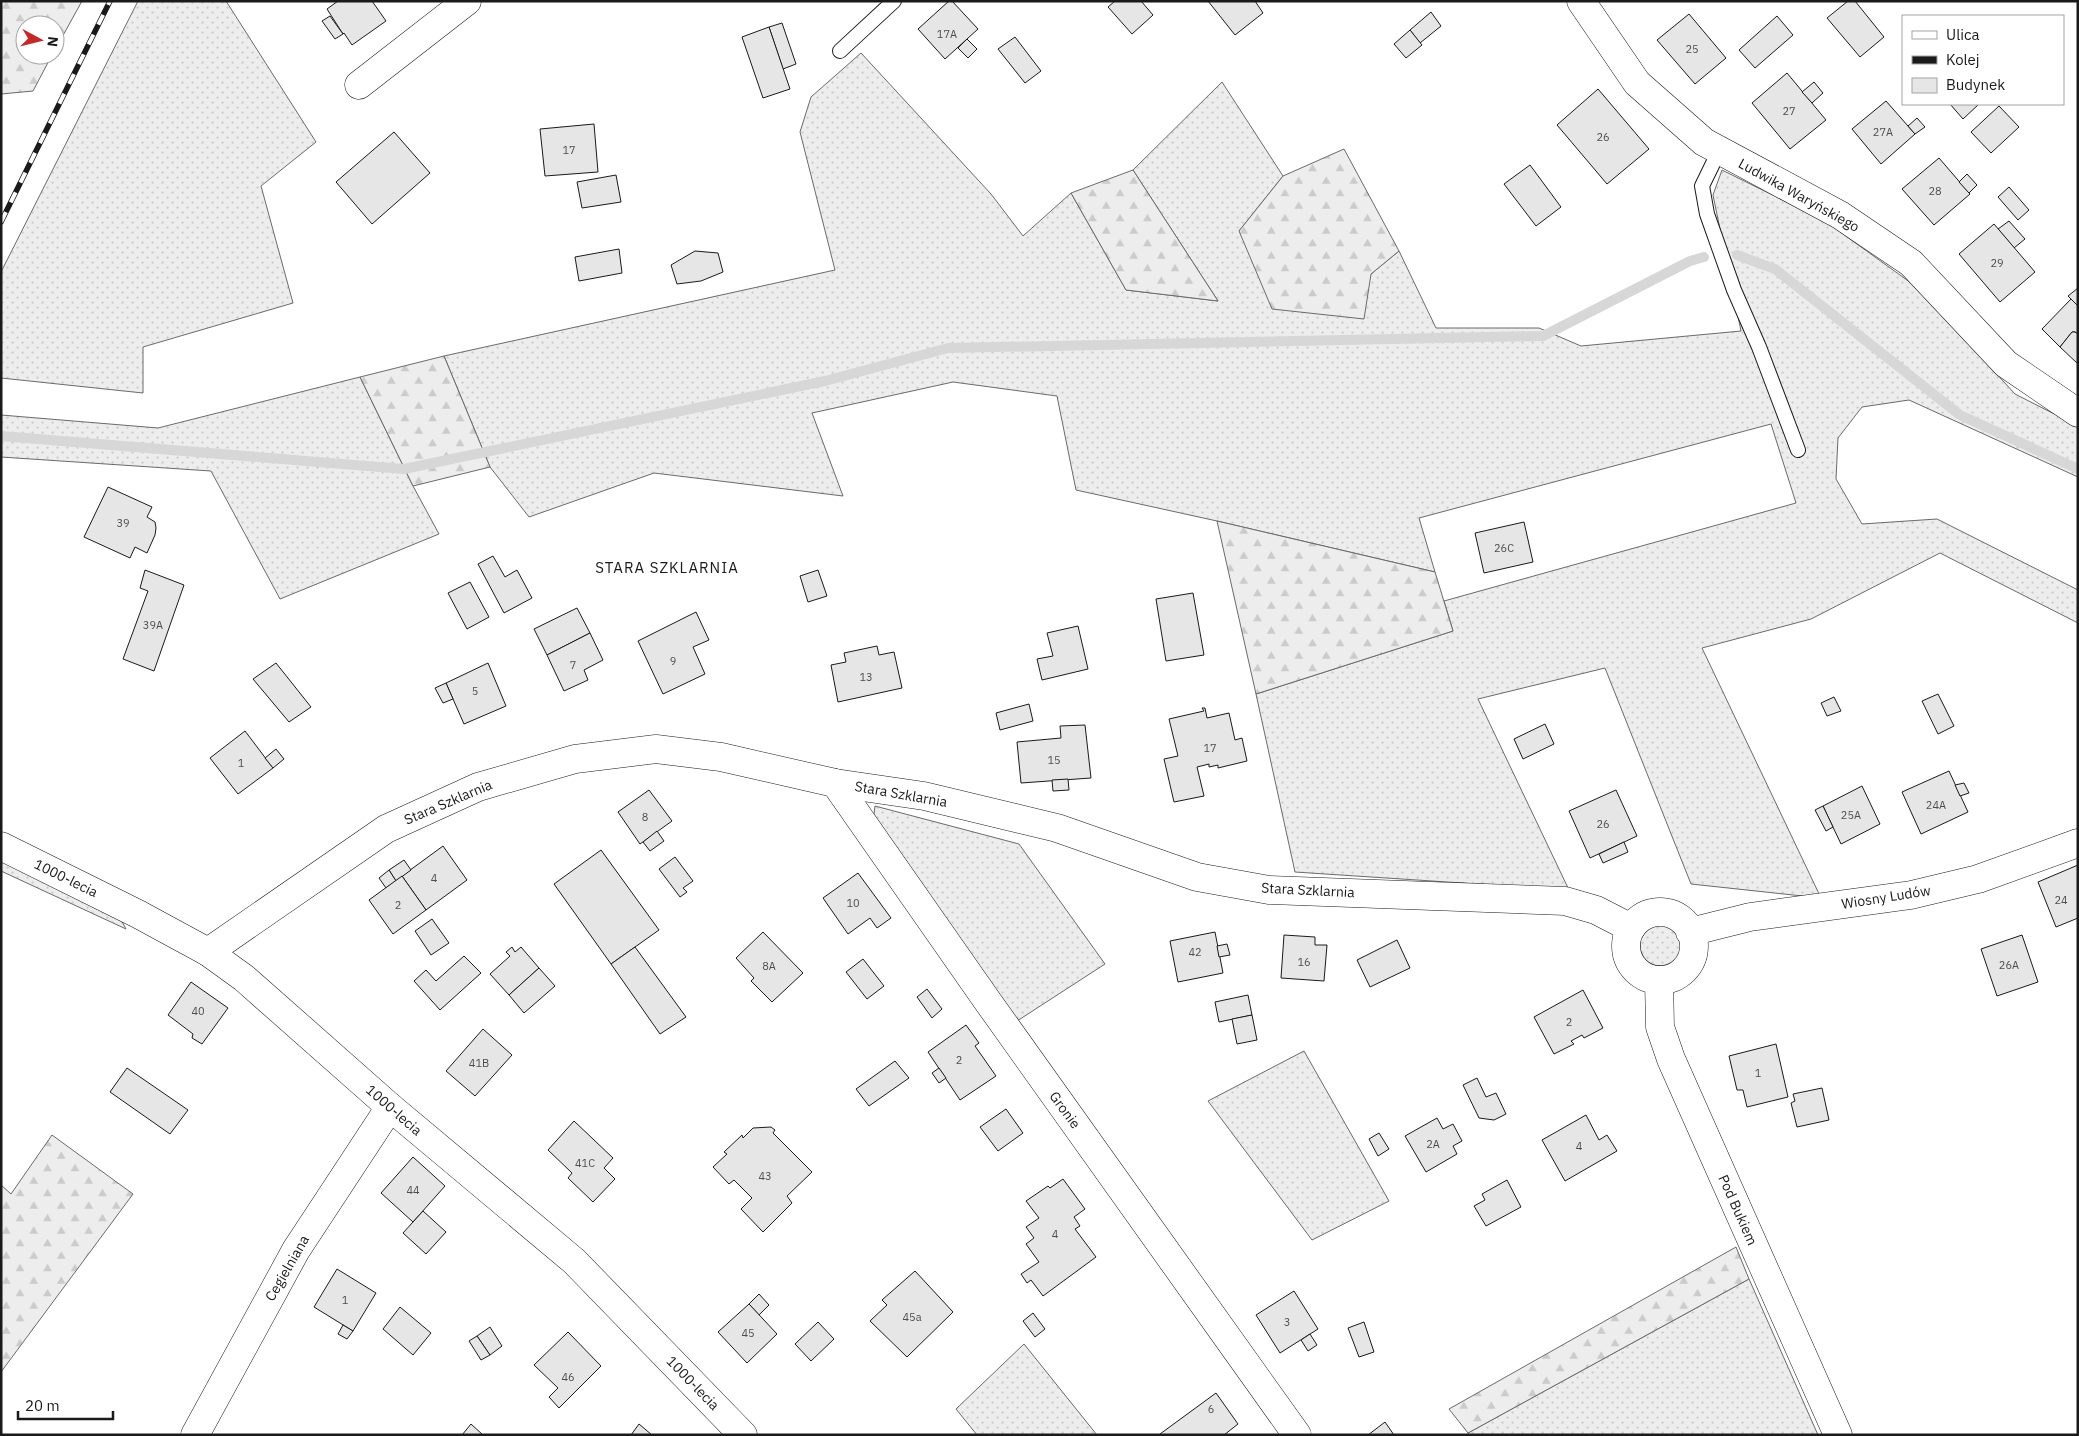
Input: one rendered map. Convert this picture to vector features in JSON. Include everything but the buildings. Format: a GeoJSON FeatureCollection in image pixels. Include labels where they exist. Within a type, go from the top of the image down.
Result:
{"type":"FeatureCollection","features":[{"type":"Feature","properties":{"kind":"street"},"geometry":{"type":"LineString","coordinates":[[359,85],[467,1]]}},
{"type":"Feature","properties":{"kind":"street","name":"Ludwika Waryńskiego"},"geometry":{"type":"LineString","coordinates":[[1581,1],[1636,83],[1704,142],[1840,216],[1910,263],[2006,364],[2078,413]]}},
{"type":"Feature","properties":{"kind":"street","name":"Stara Szklarnia"},"geometry":{"type":"LineString","coordinates":[[208,952],[386,828],[478,787],[575,759],[656,749],[721,757],[835,783],[924,796],[1057,828],[1198,877],[1269,890],[1565,901],[1596,910],[1631,928]]}},
{"type":"Feature","properties":{"kind":"street","name":"Gronie"},"geometry":{"type":"LineString","coordinates":[[835,783],[986,999],[1297,1435]]}},
{"type":"Feature","properties":{"kind":"street","name":"Wiosny Ludów"},"geometry":{"type":"LineString","coordinates":[[1690,932],[1750,917],[1911,895],[1978,879],[2078,843]]}},
{"type":"Feature","properties":{"kind":"street","name":"1000-lecia"},"geometry":{"type":"LineString","coordinates":[[1,846],[138,914],[208,952],[251,985],[390,1108],[574,1261],[743,1435]]}},
{"type":"Feature","properties":{"kind":"street"},"geometry":{"type":"LineString","coordinates":[[1656,912],[1676,916],[1690,932],[1694,942],[1693,954],[1688,965],[1681,973],[1671,979],[1649,979],[1632,967],[1626,948],[1631,928],[1646,915],[1656,912]]}},
{"type":"Feature","properties":{"kind":"street","name":"Pod Bukiem"},"geometry":{"type":"LineString","coordinates":[[1659,980],[1660,1027],[1671,1058],[1838,1435]]}},
{"type":"Feature","properties":{"kind":"street","name":"Cegielniana"},"geometry":{"type":"LineString","coordinates":[[195,1435],[296,1250],[390,1108]]}},
{"type":"Feature","properties":{"kind":"lane"},"geometry":{"type":"LineString","coordinates":[[840,51],[894,1]]}},
{"type":"Feature","properties":{"kind":"lane"},"geometry":{"type":"LineString","coordinates":[[1719,151],[1702,186],[1707,214],[1734,290],[1759,347],[1798,450]]}},
{"type":"Feature","properties":{"kind":"green space"},"geometry":{"type":"Polygon","coordinates":[[[1,1],[82,1],[65,32],[65,15],[15,15],[15,65],[47,65],[33,91],[1,94],[1,1]]]}},
{"type":"Feature","properties":{"kind":"green space"},"geometry":{"type":"Polygon","coordinates":[[[138,1],[226,1],[316,142],[261,186],[293,303],[143,347],[143,393],[1,378],[1,272],[138,1]]]}},
{"type":"Feature","properties":{"kind":"green space"},"geometry":{"type":"Polygon","coordinates":[[[861,53],[991,194],[1023,236],[1071,193],[1126,290],[1218,301],[1133,170],[1222,82],[1283,176],[1239,231],[1371,274],[1399,251],[1436,328],[1539,328],[1581,346],[1741,331],[1713,195],[1722,170],[1825,221],[1918,288],[2015,394],[2078,426],[2078,477],[1909,400],[1862,407],[1838,438],[1836,479],[1862,524],[1937,519],[2078,590],[2078,623],[1940,553],[1811,619],[1702,648],[1821,898],[1691,884],[1605,668],[1478,699],[1569,890],[1295,872],[1256,694],[1453,631],[1444,601],[1796,503],[1771,424],[1419,518],[1435,572],[1076,490],[1057,396],[953,382],[812,413],[843,496],[654,473],[529,517],[490,467],[444,356],[835,270],[800,132],[811,97],[861,53]]]}},
{"type":"Feature","properties":{"kind":"green space"},"geometry":{"type":"Polygon","coordinates":[[[1344,149],[1399,251],[1371,274],[1364,319],[1272,309],[1239,231],[1283,176],[1344,149]]]}},
{"type":"Feature","properties":{"kind":"green space"},"geometry":{"type":"Polygon","coordinates":[[[1133,170],[1218,301],[1126,290],[1071,193],[1133,170]]]}},
{"type":"Feature","properties":{"kind":"green space"},"geometry":{"type":"Polygon","coordinates":[[[444,356],[490,467],[413,486],[360,377],[444,356]]]}},
{"type":"Feature","properties":{"kind":"green space"},"geometry":{"type":"Polygon","coordinates":[[[360,377],[413,486],[439,534],[280,599],[211,471],[1,457],[1,415],[158,428],[360,377]]]}},
{"type":"Feature","properties":{"kind":"green space"},"geometry":{"type":"Polygon","coordinates":[[[1217,521],[1435,572],[1453,631],[1256,694],[1217,521]]]}},
{"type":"Feature","properties":{"kind":"green space"},"geometry":{"type":"Polygon","coordinates":[[[875,806],[1019,844],[1105,964],[1014,1023],[873,822],[875,806]]]}},
{"type":"Feature","properties":{"kind":"green space"},"geometry":{"type":"Polygon","coordinates":[[[1,858],[118,914],[126,929],[1,871],[1,858]]]}},
{"type":"Feature","properties":{"kind":"green space"},"geometry":{"type":"Polygon","coordinates":[[[1658,923],[1666,923],[1678,929],[1684,945],[1678,961],[1666,967],[1658,967],[1646,961],[1640,949],[1640,941],[1646,929],[1658,923]]]}},
{"type":"Feature","properties":{"kind":"green space"},"geometry":{"type":"Polygon","coordinates":[[[1304,1051],[1389,1201],[1312,1240],[1208,1101],[1304,1051]]]}},
{"type":"Feature","properties":{"kind":"green space"},"geometry":{"type":"Polygon","coordinates":[[[52,1135],[133,1194],[1,1372],[1,1185],[11,1194],[52,1135]]]}},
{"type":"Feature","properties":{"kind":"green space"},"geometry":{"type":"Polygon","coordinates":[[[1736,1247],[1749,1279],[1468,1433],[1449,1409],[1736,1247]]]}},
{"type":"Feature","properties":{"kind":"green space"},"geometry":{"type":"Polygon","coordinates":[[[1749,1279],[1818,1435],[1469,1435],[1468,1433],[1749,1279]]]}},
{"type":"Feature","properties":{"kind":"green space"},"geometry":{"type":"Polygon","coordinates":[[[1024,1344],[1097,1435],[977,1435],[956,1409],[1024,1344]]]}},
{"type":"Feature","properties":{"kind":"waterway"},"geometry":{"type":"LineString","coordinates":[[1737,255],[1775,269],[1960,415],[2078,469]]}},
{"type":"Feature","properties":{"kind":"waterway"},"geometry":{"type":"LineString","coordinates":[[1,436],[404,469],[825,381],[948,348],[1543,336],[1690,261],[1704,257]]}},
{"type":"Feature","properties":{"kind":"railway"},"geometry":{"type":"LineString","coordinates":[[1,222],[110,1]]}},
{"type":"Feature","properties":{"kind":"district","name":"STARA SZKLARNIA"},"geometry":{"type":"Point","coordinates":[667,568]}}]}
